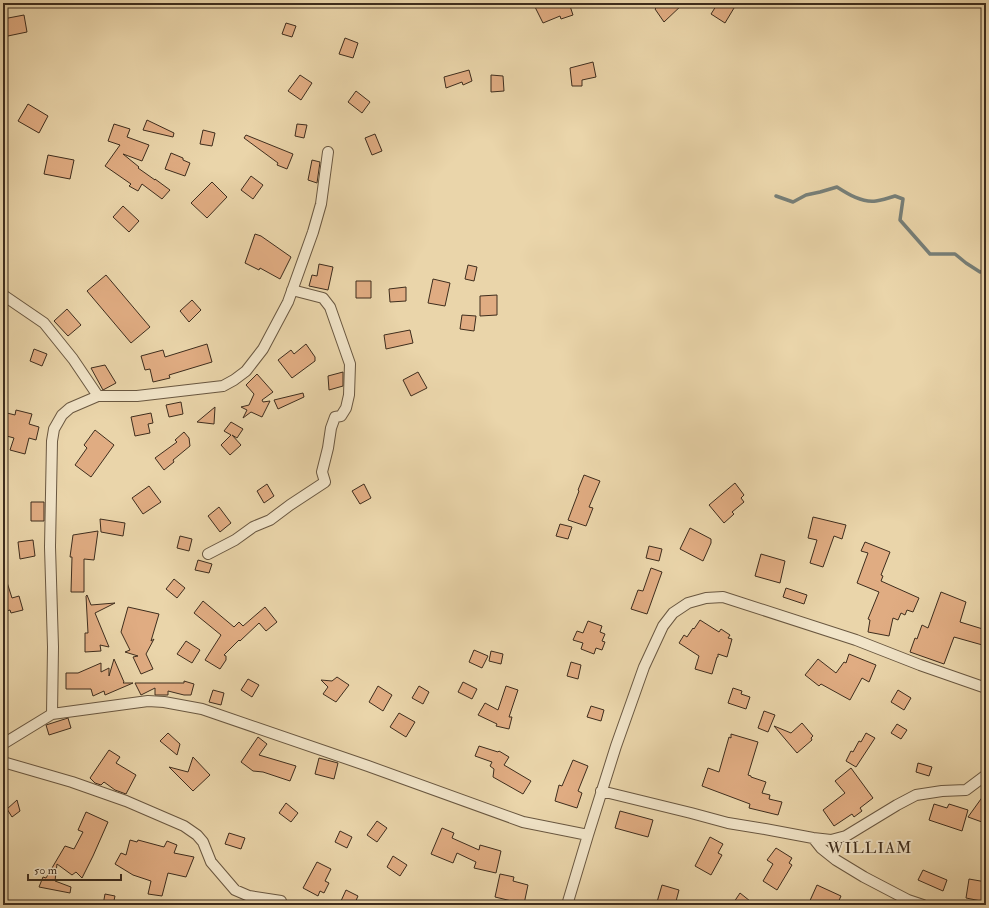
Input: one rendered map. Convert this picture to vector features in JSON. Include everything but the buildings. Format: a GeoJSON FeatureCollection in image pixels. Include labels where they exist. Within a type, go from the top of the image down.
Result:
{"type":"FeatureCollection","features":[{"type":"Feature","properties":{"kind":"street"},"geometry":{"type":"LineString","coordinates":[[52,714],[53,648],[50,547],[52,441],[54,430],[62,415],[70,408],[98,396],[137,396],[223,386],[246,371],[263,349],[288,302],[313,232],[321,204],[328,152]]}},
{"type":"Feature","properties":{"kind":"street"},"geometry":{"type":"LineString","coordinates":[[208,554],[235,540],[253,527],[270,520],[325,482],[322,472],[331,428],[335,417],[341,416],[346,408],[349,395],[350,364],[330,307],[323,298],[292,290]]}},
{"type":"Feature","properties":{"kind":"street"},"geometry":{"type":"LineString","coordinates":[[3,295],[44,323],[73,359],[98,396]]}},
{"type":"Feature","properties":{"kind":"street"},"geometry":{"type":"LineString","coordinates":[[567,905],[601,791],[644,668],[663,626],[673,613],[688,603],[706,598],[723,597],[856,640],[920,665],[986,688]]}},
{"type":"Feature","properties":{"kind":"street"},"geometry":{"type":"LineString","coordinates":[[3,744],[52,714],[148,701],[164,702],[202,709],[368,766],[523,822],[588,835]]}},
{"type":"Feature","properties":{"kind":"street"},"geometry":{"type":"LineString","coordinates":[[3,762],[72,782],[126,801],[184,826],[197,835],[203,842],[210,862],[235,890],[249,896],[281,902]]}},
{"type":"Feature","properties":{"kind":"street"},"geometry":{"type":"LineString","coordinates":[[601,791],[691,812],[728,823],[831,840],[846,836],[916,795],[942,791],[966,790],[986,775]]}},
{"type":"Feature","properties":{"kind":"street"},"geometry":{"type":"LineString","coordinates":[[813,838],[821,848],[836,860],[908,900],[923,905]]}},
{"type":"Feature","properties":{"kind":"waterway"},"geometry":{"type":"LineString","coordinates":[[776,196],[793,202],[806,195],[837,187],[866,201],[884,200],[895,196],[903,199],[900,220],[930,254],[955,254],[980,272],[986,270]]}},
{"type":"Feature","properties":{"kind":"district","name":"WILLIAM"},"geometry":{"type":"Point","coordinates":[870,848]}}]}
